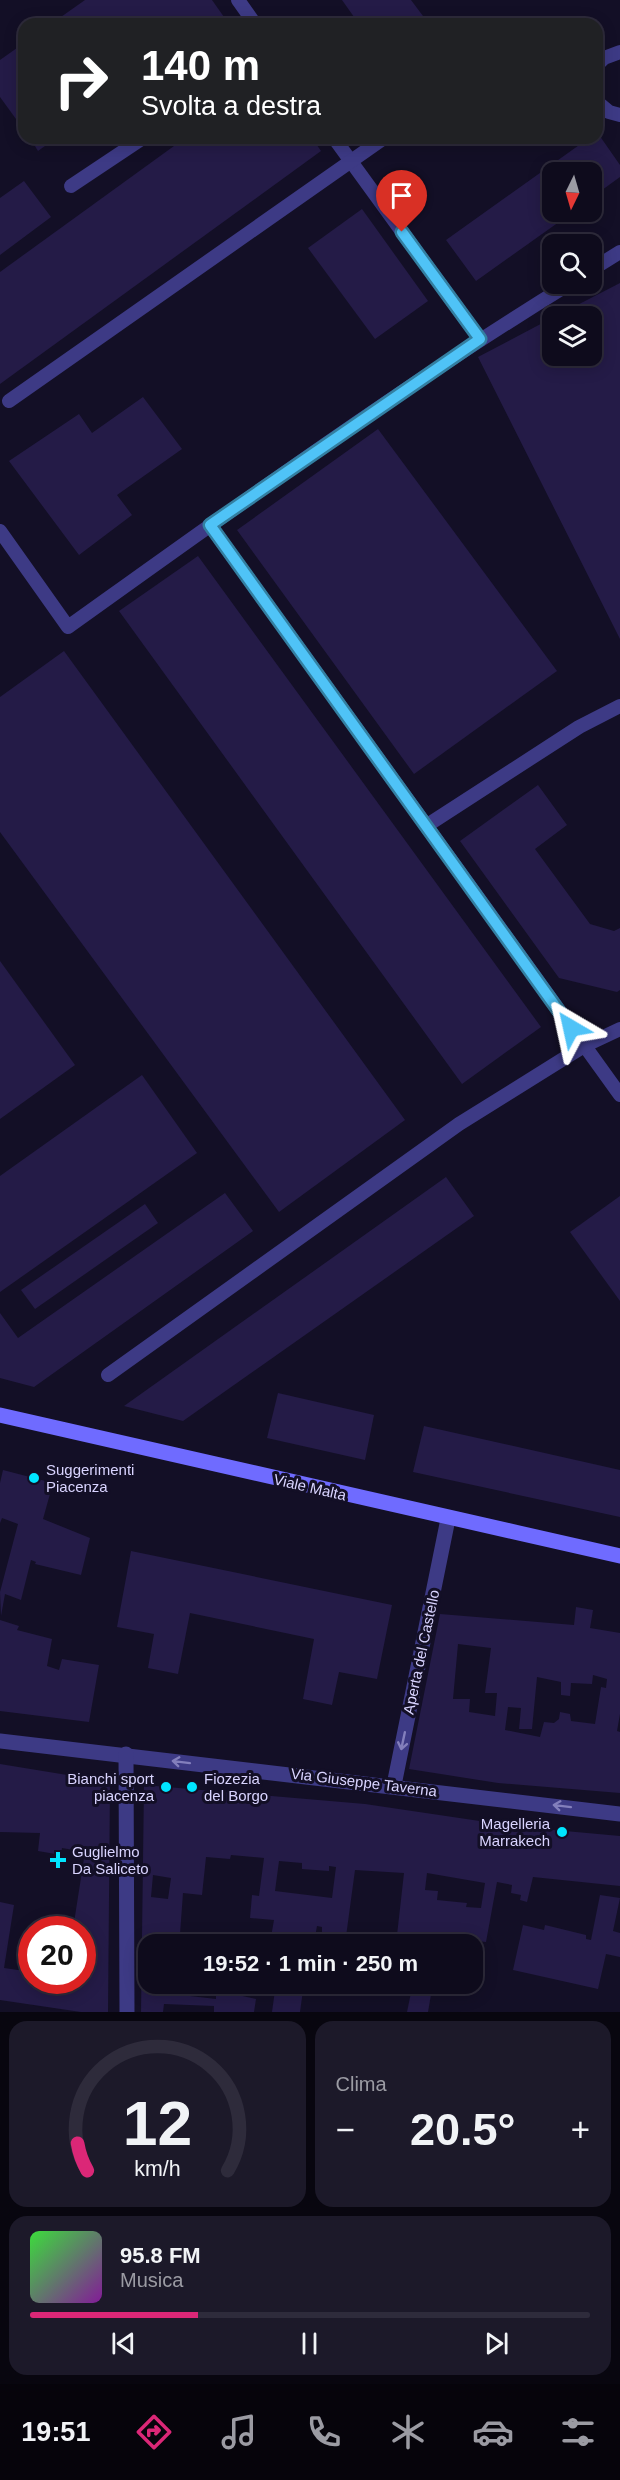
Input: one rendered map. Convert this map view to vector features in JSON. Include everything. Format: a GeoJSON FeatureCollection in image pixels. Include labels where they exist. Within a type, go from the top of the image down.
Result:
{"type":"FeatureCollection","features":[{"type":"Feature","properties":{"kind":"street","name":"Viale Malta"},"geometry":{"type":"LineString","coordinates":[[0,1414],[448,1519],[620,1556]]}},
{"type":"Feature","properties":{"kind":"street","name":"Aperta del Castello"},"geometry":{"type":"LineString","coordinates":[[394,1785],[448,1519]]}},
{"type":"Feature","properties":{"kind":"street","name":"Via Giuseppe Taverna"},"geometry":{"type":"LineString","coordinates":[[0,1741],[394,1785],[620,1814]]}},
{"type":"Feature","properties":{"kind":"street"},"geometry":{"type":"LineString","coordinates":[[126,1754],[127,2012]]}},
{"type":"Feature","properties":{"kind":"lane"},"geometry":{"type":"LineString","coordinates":[[238,0],[251,18]]}},
{"type":"Feature","properties":{"kind":"lane"},"geometry":{"type":"LineString","coordinates":[[603,59],[620,52]]}},
{"type":"Feature","properties":{"kind":"lane"},"geometry":{"type":"LineString","coordinates":[[603,107],[620,116]]}},
{"type":"Feature","properties":{"kind":"lane"},"geometry":{"type":"LineString","coordinates":[[71,186],[134,144]]}},
{"type":"Feature","properties":{"kind":"lane"},"geometry":{"type":"LineString","coordinates":[[338,144],[480,339]]}},
{"type":"Feature","properties":{"kind":"lane"},"geometry":{"type":"LineString","coordinates":[[9,401],[376,144]]}},
{"type":"Feature","properties":{"kind":"lane"},"geometry":{"type":"LineString","coordinates":[[602,263],[620,252]]}},
{"type":"Feature","properties":{"kind":"lane"},"geometry":{"type":"LineString","coordinates":[[0,531],[68,627],[210,525],[480,339],[553,294]]}},
{"type":"Feature","properties":{"kind":"lane"},"geometry":{"type":"LineString","coordinates":[[210,525],[620,1095]]}},
{"type":"Feature","properties":{"kind":"lane"},"geometry":{"type":"LineString","coordinates":[[426,826],[579,727],[620,706]]}},
{"type":"Feature","properties":{"kind":"lane"},"geometry":{"type":"LineString","coordinates":[[108,1375],[459,1124],[584,1046],[620,1029]]}},
{"type":"Feature","properties":{"kind":"building"},"geometry":{"type":"Polygon","coordinates":[[[85,0],[212,0],[224,17],[223,18],[60,18],[85,0]]]}},
{"type":"Feature","properties":{"kind":"building"},"geometry":{"type":"Polygon","coordinates":[[[342,0],[411,0],[424,18],[355,18],[342,0]]]}},
{"type":"Feature","properties":{"kind":"building"},"geometry":{"type":"Polygon","coordinates":[[[18,47],[18,122],[0,97],[0,60],[18,47]]]}},
{"type":"Feature","properties":{"kind":"building"},"geometry":{"type":"Polygon","coordinates":[[[603,141],[620,165],[620,177],[602,190],[602,162],[555,162],[581,144],[603,144],[603,141]]]}},
{"type":"Feature","properties":{"kind":"building"},"geometry":{"type":"Polygon","coordinates":[[[34,144],[48,144],[38,151],[34,144]]]}},
{"type":"Feature","properties":{"kind":"building"},"geometry":{"type":"Polygon","coordinates":[[[177,144],[316,144],[321,151],[0,384],[0,272],[177,144]]]}},
{"type":"Feature","properties":{"kind":"building"},"geometry":{"type":"Polygon","coordinates":[[[542,172],[542,222],[559,222],[476,281],[446,240],[542,172]]]}},
{"type":"Feature","properties":{"kind":"building"},"geometry":{"type":"Polygon","coordinates":[[[24,181],[51,217],[0,255],[0,198],[24,181]]]}},
{"type":"Feature","properties":{"kind":"building"},"geometry":{"type":"Polygon","coordinates":[[[362,209],[428,301],[375,339],[308,248],[362,209]]]}},
{"type":"Feature","properties":{"kind":"building"},"geometry":{"type":"Polygon","coordinates":[[[620,283],[620,639],[478,357],[542,323],[542,366],[602,366],[602,306],[575,306],[620,283]]]}},
{"type":"Feature","properties":{"kind":"building"},"geometry":{"type":"Polygon","coordinates":[[[143,397],[182,449],[117,495],[132,515],[79,555],[9,461],[79,414],[92,433],[143,397]]]}},
{"type":"Feature","properties":{"kind":"building"},"geometry":{"type":"Polygon","coordinates":[[[378,429],[557,671],[414,774],[237,530],[378,429]]]}},
{"type":"Feature","properties":{"kind":"building"},"geometry":{"type":"Polygon","coordinates":[[[198,556],[541,1027],[462,1084],[119,611],[198,556]]]}},
{"type":"Feature","properties":{"kind":"building"},"geometry":{"type":"Polygon","coordinates":[[[64,651],[405,1120],[279,1212],[0,832],[0,697],[64,651]]]}},
{"type":"Feature","properties":{"kind":"building"},"geometry":{"type":"Polygon","coordinates":[[[538,785],[567,825],[535,849],[590,924],[614,931],[620,928],[620,990],[617,992],[559,978],[460,841],[538,785]]]}},
{"type":"Feature","properties":{"kind":"building"},"geometry":{"type":"Polygon","coordinates":[[[0,961],[75,1065],[0,1119],[0,961]]]}},
{"type":"Feature","properties":{"kind":"building"},"geometry":{"type":"Polygon","coordinates":[[[142,1075],[197,1153],[0,1292],[0,1176],[142,1075]]]}},
{"type":"Feature","properties":{"kind":"building"},"geometry":{"type":"Polygon","coordinates":[[[446,1177],[474,1216],[183,1421],[124,1406],[446,1177]]]}},
{"type":"Feature","properties":{"kind":"building"},"geometry":{"type":"Polygon","coordinates":[[[225,1193],[253,1231],[34,1387],[0,1378],[0,1313],[18,1338],[225,1193]]]}},
{"type":"Feature","properties":{"kind":"building"},"geometry":{"type":"Polygon","coordinates":[[[620,1196],[620,1301],[570,1232],[620,1196]]]}},
{"type":"Feature","properties":{"kind":"building"},"geometry":{"type":"Polygon","coordinates":[[[145,1204],[158,1223],[35,1309],[21,1290],[145,1204]]]}},
{"type":"Feature","properties":{"kind":"building"},"geometry":{"type":"Polygon","coordinates":[[[278,1393],[374,1415],[365,1460],[267,1438],[278,1393]]]}},
{"type":"Feature","properties":{"kind":"building"},"geometry":{"type":"Polygon","coordinates":[[[424,1426],[620,1470],[620,1517],[413,1472],[424,1426]]]}},
{"type":"Feature","properties":{"kind":"building"},"geometry":{"type":"Polygon","coordinates":[[[3,1470],[53,1483],[43,1519],[90,1538],[81,1575],[35,1564],[36,1562],[31,1560],[21,1600],[5,1594],[1,1616],[0,1592],[18,1524],[2,1518],[0,1523],[0,1483],[3,1470]]]}},
{"type":"Feature","properties":{"kind":"building"},"geometry":{"type":"Polygon","coordinates":[[[131,1551],[392,1605],[377,1679],[339,1672],[332,1705],[303,1699],[314,1639],[190,1613],[178,1674],[148,1668],[154,1634],[117,1627],[131,1551]]]}},
{"type":"Feature","properties":{"kind":"building"},"geometry":{"type":"Polygon","coordinates":[[[576,1607],[593,1610],[590,1628],[620,1633],[620,1714],[617,1731],[620,1732],[620,1793],[498,1783],[409,1769],[440,1614],[574,1625],[576,1607]],[[458,1644],[453,1699],[470,1699],[469,1712],[495,1716],[497,1693],[485,1693],[491,1648],[458,1644]],[[593,1675],[592,1684],[571,1683],[570,1696],[561,1695],[561,1682],[537,1677],[532,1729],[519,1729],[521,1708],[508,1707],[505,1730],[540,1737],[544,1722],[554,1723],[559,1719],[560,1712],[570,1714],[571,1721],[595,1724],[601,1687],[606,1688],[607,1679],[593,1675]]]}},
{"type":"Feature","properties":{"kind":"building"},"geometry":{"type":"Polygon","coordinates":[[[0,1620],[19,1626],[17,1630],[52,1639],[47,1666],[59,1670],[62,1659],[99,1665],[89,1722],[0,1711],[0,1620]]]}},
{"type":"Feature","properties":{"kind":"building"},"geometry":{"type":"Polygon","coordinates":[[[0,1764],[110,1782],[108,2012],[81,2012],[0,2000],[0,1902],[14,1905],[4,1968],[18,1970],[18,1994],[96,1994],[96,1916],[75,1916],[85,1852],[62,1848],[61,1855],[38,1851],[40,1833],[0,1832],[0,1764]]]}},
{"type":"Feature","properties":{"kind":"building"},"geometry":{"type":"Polygon","coordinates":[[[144,1785],[365,1804],[521,1827],[620,1836],[620,1886],[533,1877],[527,1902],[520,1900],[521,1895],[511,1893],[512,1885],[497,1882],[486,1942],[483,1942],[483,1934],[397,1934],[404,1873],[355,1870],[346,1934],[322,1933],[322,1927],[317,1926],[316,1934],[272,1934],[274,1920],[250,1918],[252,1895],[259,1896],[264,1858],[231,1855],[230,1859],[206,1857],[202,1895],[183,1893],[180,1934],[170,1932],[170,1934],[142,1934],[144,1785]],[[279,1861],[275,1891],[332,1898],[336,1867],[329,1866],[329,1871],[302,1869],[302,1863],[279,1861]],[[427,1873],[425,1890],[438,1891],[437,1900],[467,1903],[466,1907],[481,1908],[485,1883],[427,1873]],[[153,1875],[151,1897],[168,1899],[171,1878],[153,1875]]]}},
{"type":"Feature","properties":{"kind":"building"},"geometry":{"type":"Polygon","coordinates":[[[600,1895],[620,1898],[613,1931],[620,1933],[620,1957],[606,1954],[598,1989],[513,1970],[523,1925],[544,1930],[545,1925],[586,1935],[586,1939],[591,1940],[600,1895]]]}},
{"type":"Feature","properties":{"kind":"building"},"geometry":{"type":"Polygon","coordinates":[[[141,1994],[190,1994],[190,1996],[216,1999],[216,1994],[234,1994],[256,1999],[254,2012],[214,2012],[214,2006],[164,2004],[163,2012],[141,2012],[141,1994]]]}},
{"type":"Feature","properties":{"kind":"building"},"geometry":{"type":"Polygon","coordinates":[[[274,1994],[302,1994],[300,2012],[272,2012],[274,1994]]]}},
{"type":"Feature","properties":{"kind":"building"},"geometry":{"type":"Polygon","coordinates":[[[411,1994],[431,1994],[428,2012],[407,2012],[411,1994]]]}},
{"type":"Feature","properties":{"kind":"place","name":"Suggerimenti Piacenza"},"geometry":{"type":"Point","coordinates":[34,1478]}},
{"type":"Feature","properties":{"kind":"place","name":"Bianchi sport piacenza"},"geometry":{"type":"Point","coordinates":[166,1787]}},
{"type":"Feature","properties":{"kind":"place","name":"Fiozezia del Borgo"},"geometry":{"type":"Point","coordinates":[192,1787]}},
{"type":"Feature","properties":{"kind":"place","name":"Magelleria Marrakech"},"geometry":{"type":"Point","coordinates":[562,1832]}},
{"type":"Feature","properties":{"kind":"place","name":"Guglielmo Da Saliceto"},"geometry":{"type":"Point","coordinates":[58,1860]}},
{"type":"Feature","properties":{"kind":"route"},"geometry":{"type":"LineString","coordinates":[[402,232],[480,339],[210,525],[571,1028]]}}]}
